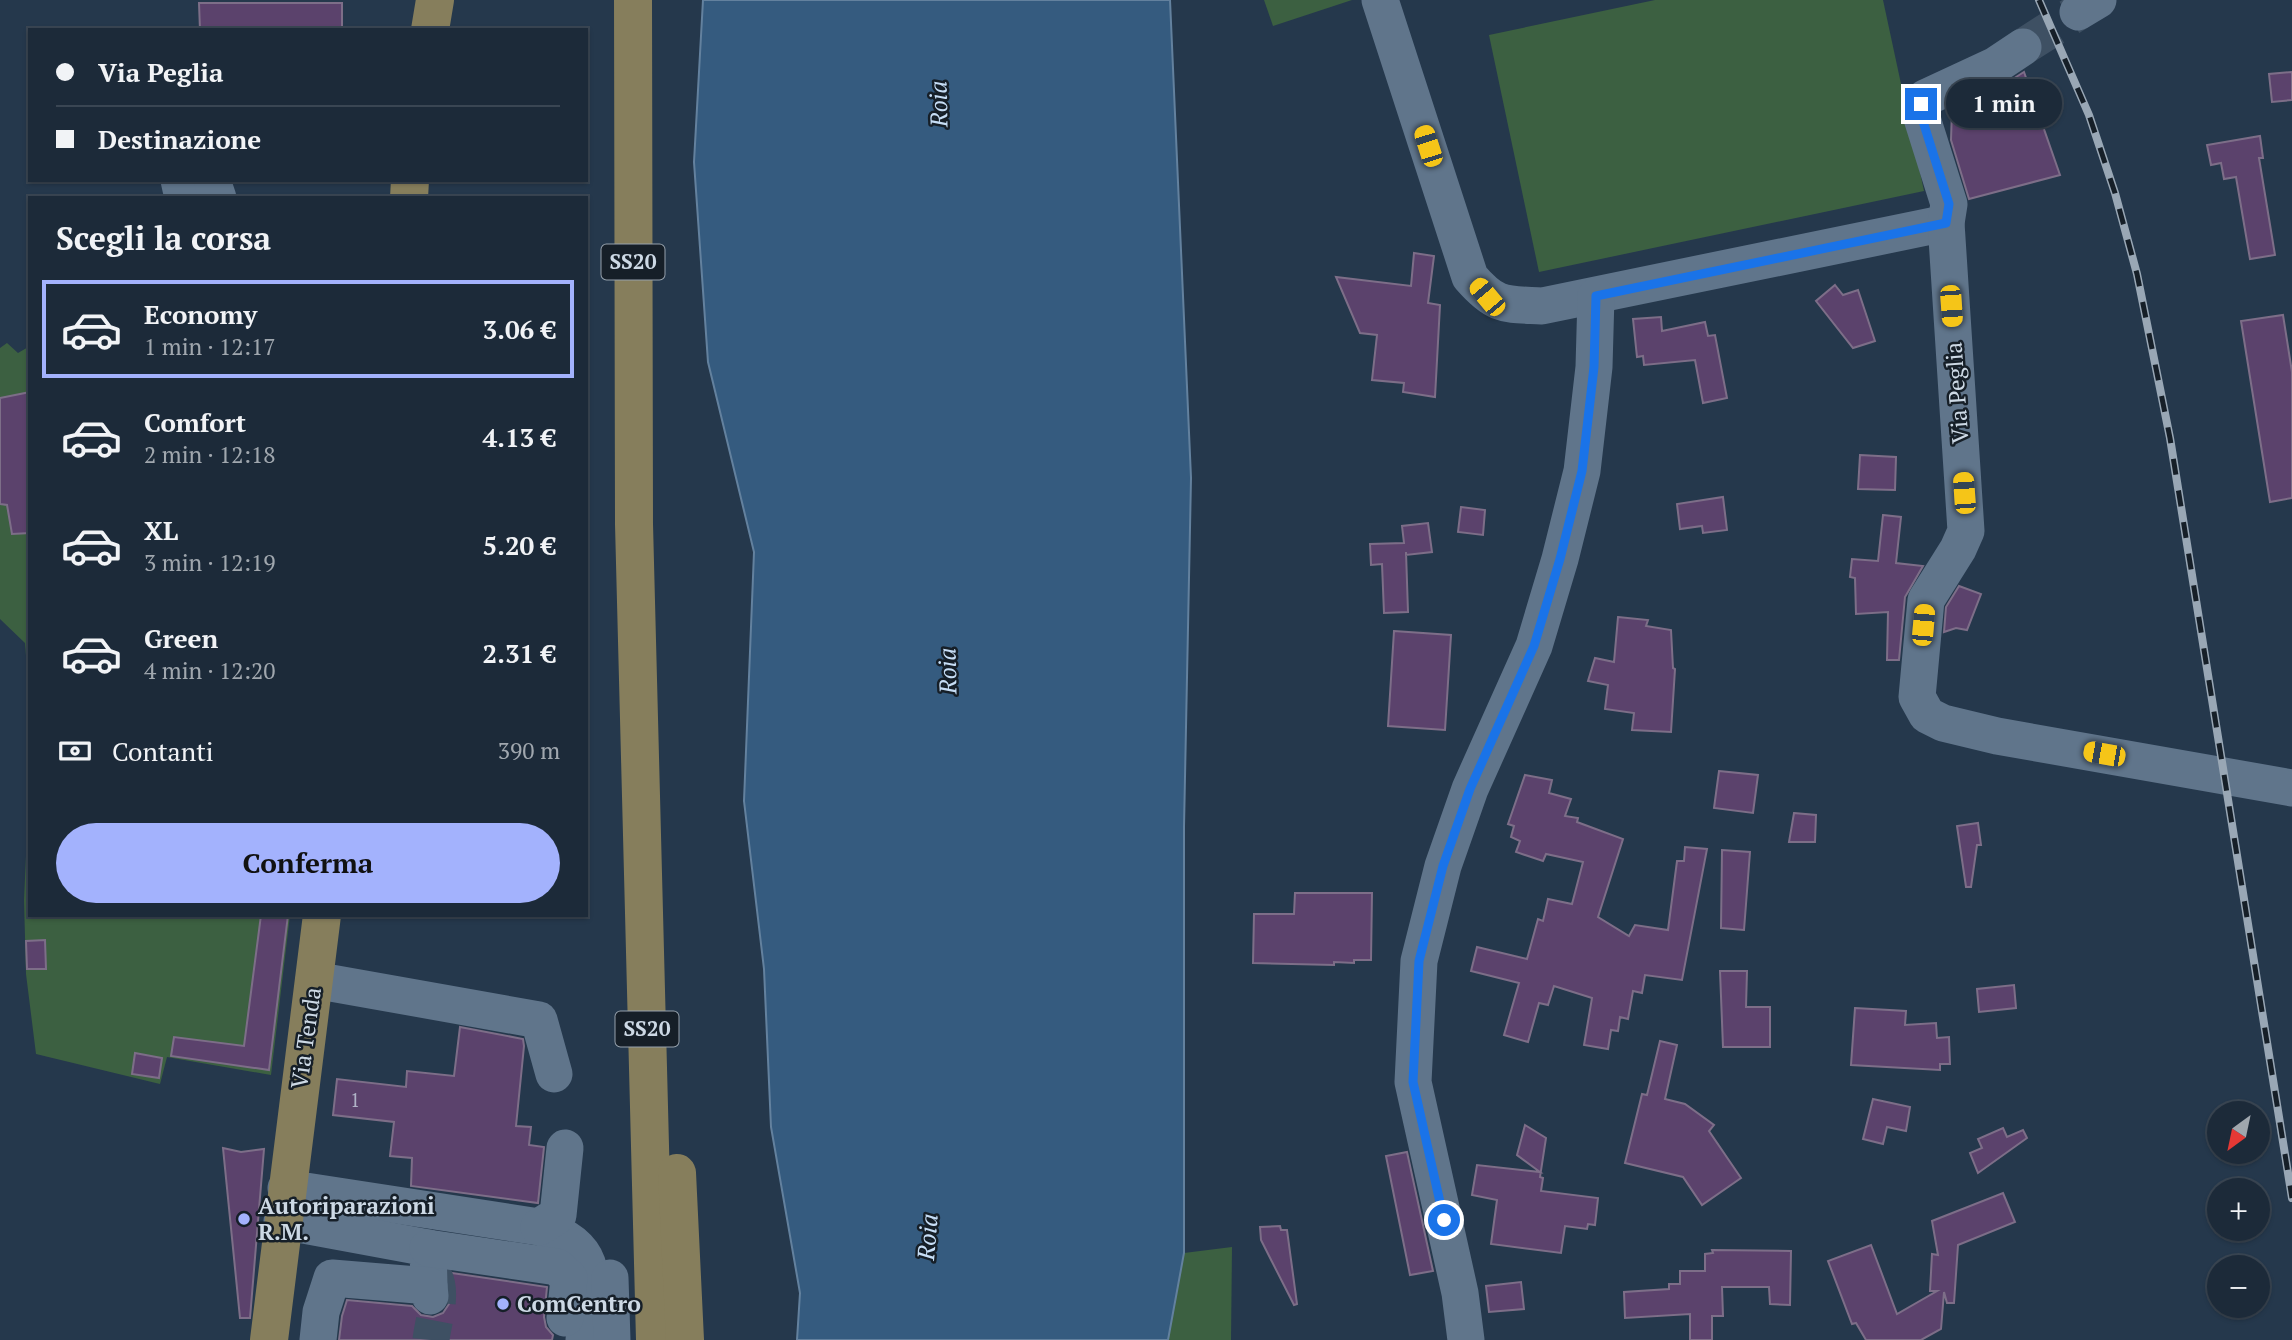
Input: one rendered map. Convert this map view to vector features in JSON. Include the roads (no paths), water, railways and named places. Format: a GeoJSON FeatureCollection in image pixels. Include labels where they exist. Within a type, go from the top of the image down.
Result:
{"type":"FeatureCollection","features":[{"type":"Feature","properties":{"kind":"main road"},"geometry":{"type":"LineString","coordinates":[[430,28],[435,0]]}},
{"type":"Feature","properties":{"kind":"main road","name":"SS20"},"geometry":{"type":"LineString","coordinates":[[633,0],[634,524],[655,1340]]}},
{"type":"Feature","properties":{"kind":"main road"},"geometry":{"type":"LineString","coordinates":[[629,1340],[622,893],[639,785]]}},
{"type":"Feature","properties":{"kind":"main road"},"geometry":{"type":"LineString","coordinates":[[639,785],[664,916],[685,1340]]}},
{"type":"Feature","properties":{"kind":"main road","name":"Via Tenda"},"geometry":{"type":"LineString","coordinates":[[269,1340],[284,1203],[323,917]]}},
{"type":"Feature","properties":{"kind":"street"},"geometry":{"type":"LineString","coordinates":[[1380,0],[1470,277],[1487,297],[1509,304],[1542,306],[1946,223]]}},
{"type":"Feature","properties":{"kind":"street","name":"Via Peglia"},"geometry":{"type":"LineString","coordinates":[[2023,47],[1996,65],[1926,98],[1921,104],[1921,115],[1949,204],[1946,223],[1966,531],[1958,549],[1926,600],[1917,697],[1927,715],[1943,723],[1997,736],[2279,785]]}},
{"type":"Feature","properties":{"kind":"street"},"geometry":{"type":"LineString","coordinates":[[1466,1340],[1460,1293],[1413,1082],[1419,961],[1443,866],[1470,789],[1534,646],[1560,559],[1582,471],[1594,367],[1596,296]]}},
{"type":"Feature","properties":{"kind":"street"},"geometry":{"type":"LineString","coordinates":[[314,980],[539,1020],[554,1074]]}},
{"type":"Feature","properties":{"kind":"street"},"geometry":{"type":"LineString","coordinates":[[551,1231],[558,1215],[565,1149]]}},
{"type":"Feature","properties":{"kind":"street"},"geometry":{"type":"LineString","coordinates":[[284,1203],[551,1231],[601,1258],[610,1277],[612,1340]]}},
{"type":"Feature","properties":{"kind":"street"},"geometry":{"type":"LineString","coordinates":[[284,1203],[428,1248],[556,1267],[569,1278],[562,1340]]}},
{"type":"Feature","properties":{"kind":"street"},"geometry":{"type":"LineString","coordinates":[[284,1203],[390,1255]]}},
{"type":"Feature","properties":{"kind":"street"},"geometry":{"type":"LineString","coordinates":[[551,1231],[584,1254],[591,1278],[584,1340]]}},
{"type":"Feature","properties":{"kind":"street"},"geometry":{"type":"LineString","coordinates":[[317,1340],[321,1312],[332,1278],[430,1291],[428,1248]]}},
{"type":"Feature","properties":{"kind":"water","name":"Roia"},"geometry":{"type":"Polygon","coordinates":[[[703,0],[1170,0],[1191,478],[1184,827],[1184,1253],[1168,1340],[797,1340],[800,1293],[771,1127],[764,969],[744,801],[754,552],[708,362],[694,162],[703,0]]]}},
{"type":"Feature","properties":{"kind":"tunnel"},"geometry":{"type":"LineString","coordinates":[[2023,47],[2078,12]]}},
{"type":"Feature","properties":{"kind":"tunnel"},"geometry":{"type":"LineString","coordinates":[[427,1269],[433,1275],[438,1292],[431,1340]]}},
{"type":"Feature","properties":{"kind":"railway"},"geometry":{"type":"LineString","coordinates":[[2039,0],[2089,115],[2115,193],[2137,274],[2170,438],[2292,1198]]}},
{"type":"Feature","properties":{"kind":"place","name":"Autoriparazioni R.M."},"geometry":{"type":"Point","coordinates":[244,1219]}},
{"type":"Feature","properties":{"kind":"place","name":"ComCentro"},"geometry":{"type":"Point","coordinates":[503,1304]}}]}
